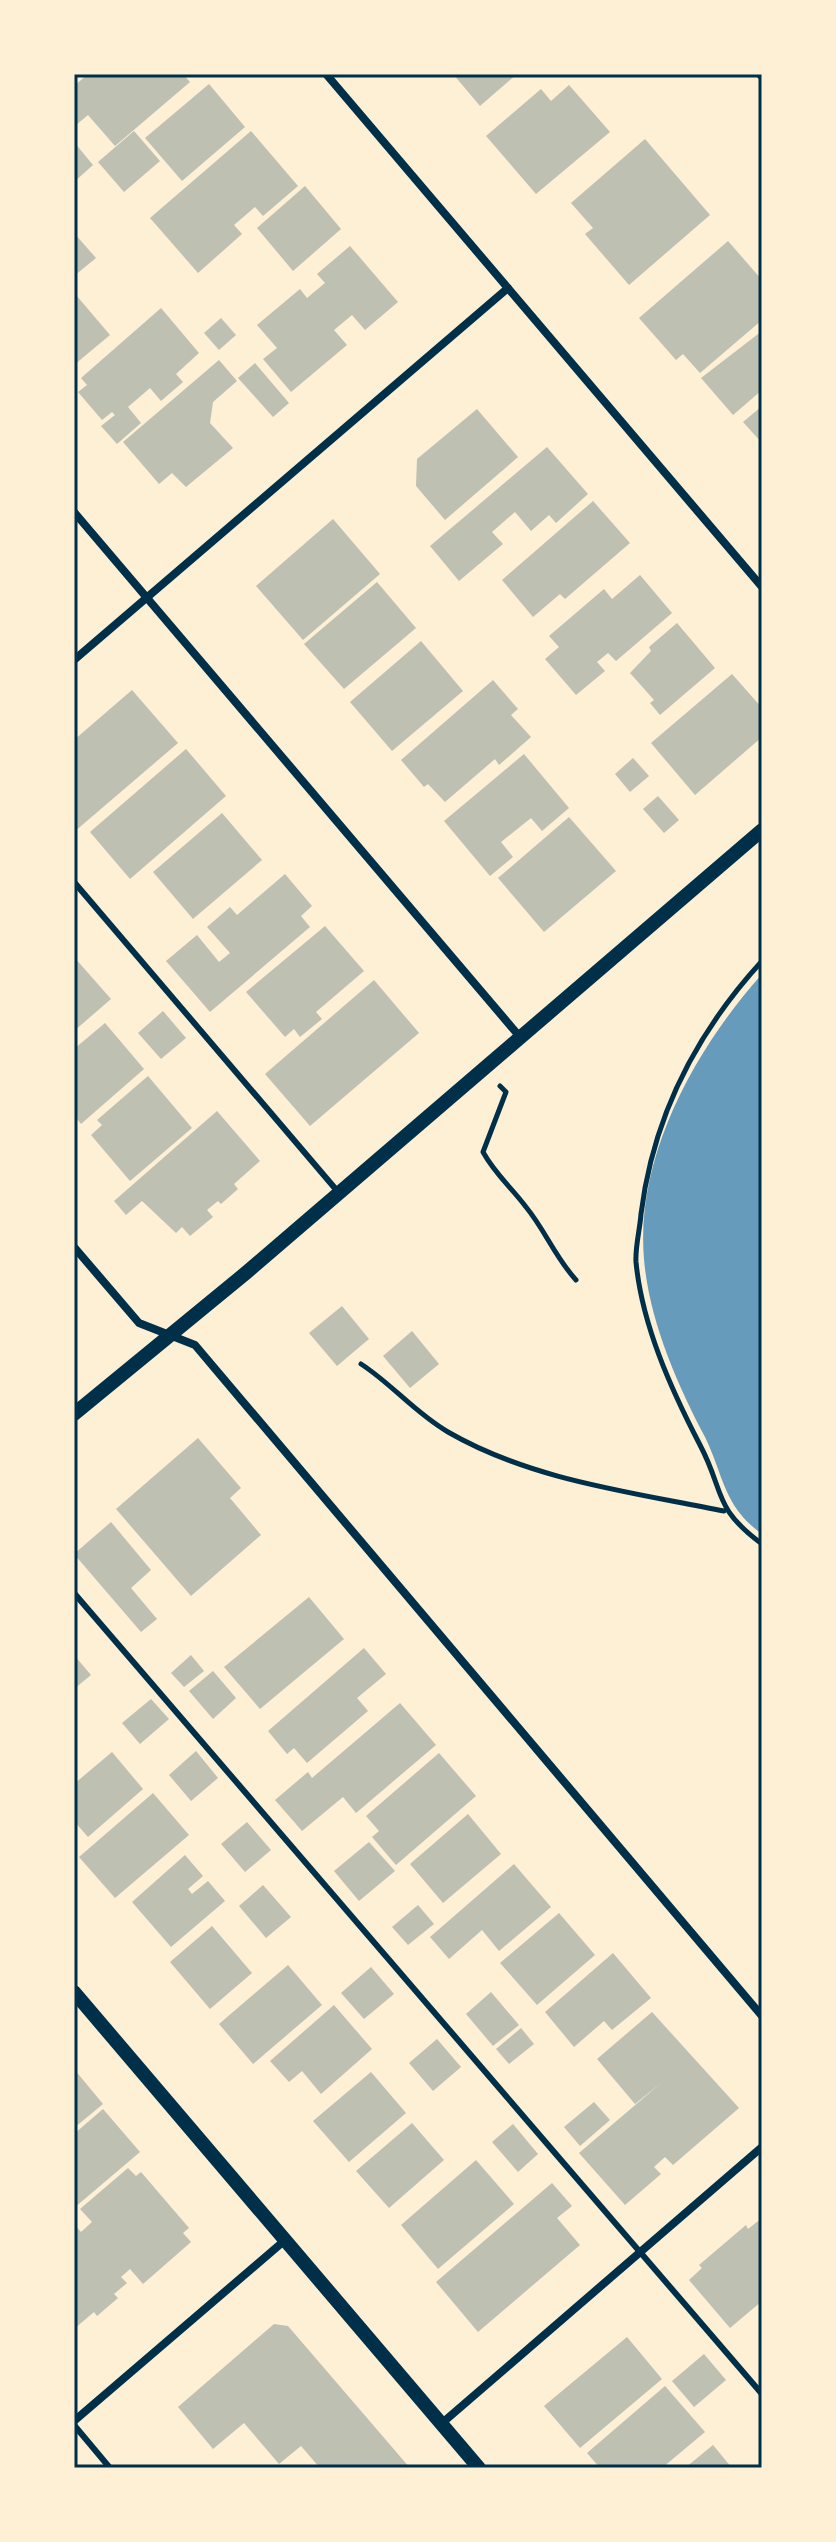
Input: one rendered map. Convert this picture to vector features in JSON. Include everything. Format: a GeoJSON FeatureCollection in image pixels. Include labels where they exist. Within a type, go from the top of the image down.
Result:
{"type":"FeatureCollection","features":[{"type":"Feature","properties":{"kind":"street"},"geometry":{"type":"LineString","coordinates":[[326,74],[762,587]]}},
{"type":"Feature","properties":{"kind":"street"},"geometry":{"type":"LineString","coordinates":[[74,660],[508,288]]}},
{"type":"Feature","properties":{"kind":"street"},"geometry":{"type":"LineString","coordinates":[[74,512],[520,1037]]}},
{"type":"Feature","properties":{"kind":"street"},"geometry":{"type":"LineString","coordinates":[[74,1414],[339,1193],[762,830]]}},
{"type":"Feature","properties":{"kind":"street"},"geometry":{"type":"LineString","coordinates":[[74,1247],[139,1323],[195,1345],[762,2016]]}},
{"type":"Feature","properties":{"kind":"street"},"geometry":{"type":"LineString","coordinates":[[74,1992],[479,2468]]}},
{"type":"Feature","properties":{"kind":"street"},"geometry":{"type":"LineString","coordinates":[[441,2424],[762,2147]]}},
{"type":"Feature","properties":{"kind":"street"},"geometry":{"type":"LineString","coordinates":[[74,2423],[284,2241]]}},
{"type":"Feature","properties":{"kind":"lane"},"geometry":{"type":"LineString","coordinates":[[74,882],[339,1193]]}},
{"type":"Feature","properties":{"kind":"lane"},"geometry":{"type":"LineString","coordinates":[[74,1593],[762,2394]]}},
{"type":"Feature","properties":{"kind":"lane"},"geometry":{"type":"LineString","coordinates":[[74,2423],[110,2468]]}},
{"type":"Feature","properties":{"kind":"path"},"geometry":{"type":"LineString","coordinates":[[762,961],[734,991],[679,1079],[659,1127],[643,1197],[636,1260],[665,1371],[710,1464],[714,1486],[725,1511],[762,1544]]}},
{"type":"Feature","properties":{"kind":"path"},"geometry":{"type":"LineString","coordinates":[[497,1083],[506,1092],[483,1152],[495,1175],[528,1208],[549,1247],[576,1280]]}},
{"type":"Feature","properties":{"kind":"path"},"geometry":{"type":"LineString","coordinates":[[361,1364],[407,1404],[438,1425],[505,1459],[589,1484],[725,1511]]}},
{"type":"Feature","properties":{"kind":"water"},"geometry":{"type":"Polygon","coordinates":[[[762,974],[762,1534],[739,1513],[726,1490],[666,1351],[647,1282],[644,1220],[649,1181],[675,1106],[714,1035],[762,974]]]}},
{"type":"Feature","properties":{"kind":"building"},"geometry":{"type":"Polygon","coordinates":[[[88,74],[183,74],[190,82],[115,146],[88,115],[76,125],[74,122],[74,86],[88,74]]]}},
{"type":"Feature","properties":{"kind":"building"},"geometry":{"type":"Polygon","coordinates":[[[453,74],[517,74],[480,106],[453,74]]]}},
{"type":"Feature","properties":{"kind":"building"},"geometry":{"type":"Polygon","coordinates":[[[209,84],[245,127],[182,181],[145,138],[209,84]]]}},
{"type":"Feature","properties":{"kind":"building"},"geometry":{"type":"Polygon","coordinates":[[[569,85],[610,132],[536,194],[486,136],[541,89],[551,101],[569,85]]]}},
{"type":"Feature","properties":{"kind":"building"},"geometry":{"type":"Polygon","coordinates":[[[134,131],[160,161],[124,192],[98,162],[134,131]]]}},
{"type":"Feature","properties":{"kind":"building"},"geometry":{"type":"Polygon","coordinates":[[[251,131],[298,186],[263,216],[255,207],[234,225],[242,234],[198,273],[150,218],[251,131]]]}},
{"type":"Feature","properties":{"kind":"building"},"geometry":{"type":"Polygon","coordinates":[[[645,139],[710,215],[629,285],[585,234],[593,228],[571,203],[645,139]]]}},
{"type":"Feature","properties":{"kind":"building"},"geometry":{"type":"Polygon","coordinates":[[[74,142],[93,165],[74,182],[74,142]]]}},
{"type":"Feature","properties":{"kind":"building"},"geometry":{"type":"Polygon","coordinates":[[[305,186],[341,229],[293,271],[257,228],[305,186]]]}},
{"type":"Feature","properties":{"kind":"building"},"geometry":{"type":"Polygon","coordinates":[[[74,233],[96,258],[74,276],[74,233]]]}},
{"type":"Feature","properties":{"kind":"building"},"geometry":{"type":"Polygon","coordinates":[[[728,241],[762,280],[762,320],[700,373],[683,354],[676,360],[639,318],[728,241]]]}},
{"type":"Feature","properties":{"kind":"building"},"geometry":{"type":"Polygon","coordinates":[[[350,246],[398,302],[365,330],[352,315],[334,330],[347,345],[291,392],[263,359],[277,348],[257,325],[300,289],[307,298],[325,283],[317,274],[350,246]]]}},
{"type":"Feature","properties":{"kind":"building"},"geometry":{"type":"Polygon","coordinates":[[[76,295],[110,335],[74,365],[74,297],[76,295]]]}},
{"type":"Feature","properties":{"kind":"building"},"geometry":{"type":"Polygon","coordinates":[[[161,308],[199,353],[176,374],[183,382],[161,401],[150,388],[128,407],[141,423],[117,444],[101,426],[115,415],[112,412],[102,420],[78,392],[87,385],[81,378],[161,308]]]}},
{"type":"Feature","properties":{"kind":"building"},"geometry":{"type":"Polygon","coordinates":[[[221,318],[236,335],[219,350],[204,333],[221,318]]]}},
{"type":"Feature","properties":{"kind":"building"},"geometry":{"type":"Polygon","coordinates":[[[762,331],[762,390],[733,415],[701,378],[762,331]]]}},
{"type":"Feature","properties":{"kind":"building"},"geometry":{"type":"Polygon","coordinates":[[[219,360],[237,381],[213,402],[210,423],[233,448],[186,487],[172,473],[159,484],[123,442],[219,360]]]}},
{"type":"Feature","properties":{"kind":"building"},"geometry":{"type":"Polygon","coordinates":[[[255,363],[289,403],[273,417],[238,378],[255,363]]]}},
{"type":"Feature","properties":{"kind":"building"},"geometry":{"type":"Polygon","coordinates":[[[762,406],[762,443],[743,422],[762,406]]]}},
{"type":"Feature","properties":{"kind":"building"},"geometry":{"type":"Polygon","coordinates":[[[477,409],[518,457],[445,520],[416,486],[417,459],[477,409]]]}},
{"type":"Feature","properties":{"kind":"building"},"geometry":{"type":"Polygon","coordinates":[[[547,447],[588,494],[556,523],[549,515],[531,531],[515,512],[492,532],[503,544],[459,581],[430,546],[547,447]]]}},
{"type":"Feature","properties":{"kind":"building"},"geometry":{"type":"Polygon","coordinates":[[[593,501],[630,543],[565,599],[560,594],[533,617],[502,580],[593,501]]]}},
{"type":"Feature","properties":{"kind":"building"},"geometry":{"type":"Polygon","coordinates":[[[333,519],[380,574],[303,640],[256,586],[333,519]]]}},
{"type":"Feature","properties":{"kind":"building"},"geometry":{"type":"Polygon","coordinates":[[[640,575],[672,613],[616,661],[608,653],[597,662],[605,671],[576,695],[545,659],[559,647],[549,636],[604,589],[612,599],[640,575]]]}},
{"type":"Feature","properties":{"kind":"building"},"geometry":{"type":"Polygon","coordinates":[[[377,582],[416,628],[344,689],[304,644],[377,582]]]}},
{"type":"Feature","properties":{"kind":"building"},"geometry":{"type":"Polygon","coordinates":[[[677,623],[715,668],[660,715],[650,703],[654,700],[630,673],[651,651],[649,647],[677,623]]]}},
{"type":"Feature","properties":{"kind":"building"},"geometry":{"type":"Polygon","coordinates":[[[421,641],[463,691],[392,751],[350,702],[421,641]]]}},
{"type":"Feature","properties":{"kind":"building"},"geometry":{"type":"Polygon","coordinates":[[[732,674],[762,708],[762,737],[695,795],[651,743],[732,674]]]}},
{"type":"Feature","properties":{"kind":"building"},"geometry":{"type":"Polygon","coordinates":[[[493,680],[518,709],[511,715],[531,737],[499,765],[495,759],[445,802],[428,784],[424,787],[401,760],[493,680]]]}},
{"type":"Feature","properties":{"kind":"building"},"geometry":{"type":"Polygon","coordinates":[[[132,690],[178,743],[74,832],[74,740],[132,690]]]}},
{"type":"Feature","properties":{"kind":"building"},"geometry":{"type":"Polygon","coordinates":[[[186,749],[226,796],[130,879],[90,832],[186,749]]]}},
{"type":"Feature","properties":{"kind":"building"},"geometry":{"type":"Polygon","coordinates":[[[524,754],[569,808],[542,831],[531,818],[501,842],[513,857],[490,876],[444,821],[524,754]]]}},
{"type":"Feature","properties":{"kind":"building"},"geometry":{"type":"Polygon","coordinates":[[[633,758],[649,776],[630,792],[615,774],[633,758]]]}},
{"type":"Feature","properties":{"kind":"building"},"geometry":{"type":"Polygon","coordinates":[[[658,796],[679,820],[664,833],[643,809],[658,796]]]}},
{"type":"Feature","properties":{"kind":"building"},"geometry":{"type":"Polygon","coordinates":[[[222,813],[262,860],[193,919],[153,872],[222,813]]]}},
{"type":"Feature","properties":{"kind":"building"},"geometry":{"type":"Polygon","coordinates":[[[569,817],[616,871],[544,932],[498,878],[569,817]]]}},
{"type":"Feature","properties":{"kind":"building"},"geometry":{"type":"Polygon","coordinates":[[[285,874],[312,906],[301,916],[310,927],[210,1012],[166,961],[197,935],[219,962],[230,953],[207,927],[230,907],[237,915],[285,874]]]}},
{"type":"Feature","properties":{"kind":"building"},"geometry":{"type":"Polygon","coordinates":[[[325,926],[364,971],[316,1012],[322,1019],[300,1037],[294,1029],[285,1037],[246,992],[325,926]]]}},
{"type":"Feature","properties":{"kind":"building"},"geometry":{"type":"Polygon","coordinates":[[[74,957],[111,999],[74,1031],[74,957]]]}},
{"type":"Feature","properties":{"kind":"building"},"geometry":{"type":"Polygon","coordinates":[[[374,980],[419,1033],[310,1126],[265,1074],[374,980]]]}},
{"type":"Feature","properties":{"kind":"building"},"geometry":{"type":"Polygon","coordinates":[[[163,1011],[186,1038],[161,1059],[138,1033],[163,1011]]]}},
{"type":"Feature","properties":{"kind":"building"},"geometry":{"type":"Polygon","coordinates":[[[105,1023],[144,1069],[81,1124],[74,1115],[74,1049],[105,1023]]]}},
{"type":"Feature","properties":{"kind":"building"},"geometry":{"type":"Polygon","coordinates":[[[148,1076],[192,1128],[130,1181],[91,1135],[102,1125],[97,1120],[148,1076]]]}},
{"type":"Feature","properties":{"kind":"building"},"geometry":{"type":"Polygon","coordinates":[[[217,1111],[260,1161],[234,1184],[238,1189],[221,1204],[218,1201],[207,1210],[213,1217],[190,1236],[182,1227],[176,1233],[142,1201],[126,1215],[114,1201],[217,1111]]]}},
{"type":"Feature","properties":{"kind":"building"},"geometry":{"type":"Polygon","coordinates":[[[342,1306],[369,1339],[337,1366],[309,1333],[342,1306]]]}},
{"type":"Feature","properties":{"kind":"building"},"geometry":{"type":"Polygon","coordinates":[[[412,1331],[439,1364],[410,1388],[383,1356],[412,1331]]]}},
{"type":"Feature","properties":{"kind":"building"},"geometry":{"type":"Polygon","coordinates":[[[198,1438],[241,1488],[230,1498],[261,1535],[191,1596],[116,1509],[198,1438]]]}},
{"type":"Feature","properties":{"kind":"building"},"geometry":{"type":"Polygon","coordinates":[[[111,1522],[151,1570],[131,1588],[157,1619],[141,1632],[74,1554],[111,1522]]]}},
{"type":"Feature","properties":{"kind":"building"},"geometry":{"type":"Polygon","coordinates":[[[309,1597],[344,1639],[260,1709],[224,1667],[309,1597]]]}},
{"type":"Feature","properties":{"kind":"building"},"geometry":{"type":"Polygon","coordinates":[[[364,1648],[386,1674],[357,1698],[368,1711],[307,1763],[294,1748],[287,1754],[268,1731],[364,1648]]]}},
{"type":"Feature","properties":{"kind":"building"},"geometry":{"type":"Polygon","coordinates":[[[74,1655],[91,1675],[74,1689],[74,1655]]]}},
{"type":"Feature","properties":{"kind":"building"},"geometry":{"type":"Polygon","coordinates":[[[191,1655],[204,1671],[184,1687],[171,1673],[191,1655]]]}},
{"type":"Feature","properties":{"kind":"building"},"geometry":{"type":"Polygon","coordinates":[[[213,1671],[236,1698],[213,1719],[189,1691],[213,1671]]]}},
{"type":"Feature","properties":{"kind":"building"},"geometry":{"type":"Polygon","coordinates":[[[151,1699],[169,1719],[140,1744],[122,1723],[151,1699]]]}},
{"type":"Feature","properties":{"kind":"building"},"geometry":{"type":"Polygon","coordinates":[[[400,1703],[436,1745],[356,1813],[343,1797],[302,1831],[275,1800],[308,1772],[312,1778],[400,1703]]]}},
{"type":"Feature","properties":{"kind":"building"},"geometry":{"type":"Polygon","coordinates":[[[196,1751],[218,1778],[191,1801],[169,1775],[196,1751]]]}},
{"type":"Feature","properties":{"kind":"building"},"geometry":{"type":"Polygon","coordinates":[[[112,1752],[143,1789],[88,1837],[74,1821],[74,1784],[112,1752]]]}},
{"type":"Feature","properties":{"kind":"building"},"geometry":{"type":"Polygon","coordinates":[[[439,1753],[476,1796],[396,1865],[372,1837],[379,1831],[366,1816],[439,1753]]]}},
{"type":"Feature","properties":{"kind":"building"},"geometry":{"type":"Polygon","coordinates":[[[153,1793],[189,1835],[115,1898],[79,1857],[153,1793]]]}},
{"type":"Feature","properties":{"kind":"building"},"geometry":{"type":"Polygon","coordinates":[[[468,1814],[501,1854],[443,1903],[410,1864],[468,1814]]]}},
{"type":"Feature","properties":{"kind":"building"},"geometry":{"type":"Polygon","coordinates":[[[247,1822],[271,1850],[245,1872],[221,1844],[247,1822]]]}},
{"type":"Feature","properties":{"kind":"building"},"geometry":{"type":"Polygon","coordinates":[[[369,1842],[395,1871],[359,1901],[334,1871],[369,1842]]]}},
{"type":"Feature","properties":{"kind":"building"},"geometry":{"type":"Polygon","coordinates":[[[185,1855],[203,1876],[188,1889],[192,1894],[208,1881],[225,1901],[171,1947],[132,1902],[185,1855]]]}},
{"type":"Feature","properties":{"kind":"building"},"geometry":{"type":"Polygon","coordinates":[[[514,1864],[551,1907],[499,1951],[482,1930],[449,1959],[430,1937],[514,1864]]]}},
{"type":"Feature","properties":{"kind":"building"},"geometry":{"type":"Polygon","coordinates":[[[263,1885],[291,1917],[266,1938],[239,1906],[263,1885]]]}},
{"type":"Feature","properties":{"kind":"building"},"geometry":{"type":"Polygon","coordinates":[[[418,1905],[434,1924],[408,1945],[392,1927],[418,1905]]]}},
{"type":"Feature","properties":{"kind":"building"},"geometry":{"type":"Polygon","coordinates":[[[559,1913],[595,1955],[537,2005],[500,1963],[559,1913]]]}},
{"type":"Feature","properties":{"kind":"building"},"geometry":{"type":"Polygon","coordinates":[[[212,1926],[252,1973],[210,2009],[170,1962],[212,1926]]]}},
{"type":"Feature","properties":{"kind":"building"},"geometry":{"type":"Polygon","coordinates":[[[613,1953],[651,1998],[612,2030],[604,2021],[574,2047],[545,2012],[613,1953]]]}},
{"type":"Feature","properties":{"kind":"building"},"geometry":{"type":"Polygon","coordinates":[[[288,1965],[322,2005],[253,2064],[219,2024],[288,1965]]]}},
{"type":"Feature","properties":{"kind":"building"},"geometry":{"type":"Polygon","coordinates":[[[371,1967],[394,1994],[364,2019],[341,1993],[371,1967]]]}},
{"type":"Feature","properties":{"kind":"building"},"geometry":{"type":"Polygon","coordinates":[[[491,1992],[519,2025],[493,2046],[466,2014],[491,1992]]]}},
{"type":"Feature","properties":{"kind":"building"},"geometry":{"type":"Polygon","coordinates":[[[334,2005],[372,2049],[321,2094],[302,2071],[289,2082],[270,2061],[334,2005]]]}},
{"type":"Feature","properties":{"kind":"building"},"geometry":{"type":"Polygon","coordinates":[[[652,2012],[739,2108],[673,2165],[665,2157],[654,2167],[661,2174],[625,2205],[579,2153],[661,2083],[635,2104],[597,2059],[652,2012]]]}},
{"type":"Feature","properties":{"kind":"building"},"geometry":{"type":"Polygon","coordinates":[[[521,2028],[534,2044],[509,2064],[496,2049],[521,2028]]]}},
{"type":"Feature","properties":{"kind":"building"},"geometry":{"type":"Polygon","coordinates":[[[437,2039],[461,2067],[433,2091],[409,2063],[437,2039]]]}},
{"type":"Feature","properties":{"kind":"building"},"geometry":{"type":"Polygon","coordinates":[[[74,2069],[103,2104],[74,2128],[74,2069]]]}},
{"type":"Feature","properties":{"kind":"building"},"geometry":{"type":"Polygon","coordinates":[[[371,2072],[406,2113],[349,2162],[313,2121],[371,2072]]]}},
{"type":"Feature","properties":{"kind":"building"},"geometry":{"type":"Polygon","coordinates":[[[594,2102],[610,2120],[580,2146],[564,2127],[594,2102]]]}},
{"type":"Feature","properties":{"kind":"building"},"geometry":{"type":"Polygon","coordinates":[[[103,2109],[140,2152],[74,2208],[74,2134],[103,2109]]]}},
{"type":"Feature","properties":{"kind":"building"},"geometry":{"type":"Polygon","coordinates":[[[412,2123],[444,2160],[389,2208],[356,2171],[412,2123]]]}},
{"type":"Feature","properties":{"kind":"building"},"geometry":{"type":"Polygon","coordinates":[[[513,2124],[538,2154],[518,2172],[492,2142],[513,2124]]]}},
{"type":"Feature","properties":{"kind":"building"},"geometry":{"type":"Polygon","coordinates":[[[476,2160],[514,2204],[438,2269],[401,2225],[476,2160]]]}},
{"type":"Feature","properties":{"kind":"building"},"geometry":{"type":"Polygon","coordinates":[[[128,2168],[136,2176],[141,2172],[189,2228],[183,2233],[191,2242],[143,2284],[130,2269],[121,2277],[127,2283],[114,2294],[118,2298],[97,2316],[94,2312],[74,2329],[74,2224],[81,2232],[92,2222],[80,2209],[128,2168]]]}},
{"type":"Feature","properties":{"kind":"building"},"geometry":{"type":"Polygon","coordinates":[[[552,2183],[572,2206],[557,2218],[580,2245],[478,2332],[436,2282],[552,2183]]]}},
{"type":"Feature","properties":{"kind":"building"},"geometry":{"type":"Polygon","coordinates":[[[762,2218],[762,2301],[730,2328],[689,2280],[702,2268],[699,2265],[746,2225],[748,2229],[762,2218]]]}},
{"type":"Feature","properties":{"kind":"building"},"geometry":{"type":"Polygon","coordinates":[[[274,2324],[288,2326],[410,2468],[320,2468],[301,2446],[279,2464],[244,2423],[213,2449],[178,2407],[274,2324]]]}},
{"type":"Feature","properties":{"kind":"building"},"geometry":{"type":"Polygon","coordinates":[[[627,2337],[662,2379],[580,2448],[544,2406],[627,2337]]]}},
{"type":"Feature","properties":{"kind":"building"},"geometry":{"type":"Polygon","coordinates":[[[704,2354],[726,2380],[694,2407],[672,2381],[704,2354]]]}},
{"type":"Feature","properties":{"kind":"building"},"geometry":{"type":"Polygon","coordinates":[[[665,2386],[705,2432],[662,2468],[600,2468],[587,2453],[665,2386]]]}},
{"type":"Feature","properties":{"kind":"building"},"geometry":{"type":"Polygon","coordinates":[[[713,2445],[732,2468],[685,2468],[713,2445]]]}}]}
